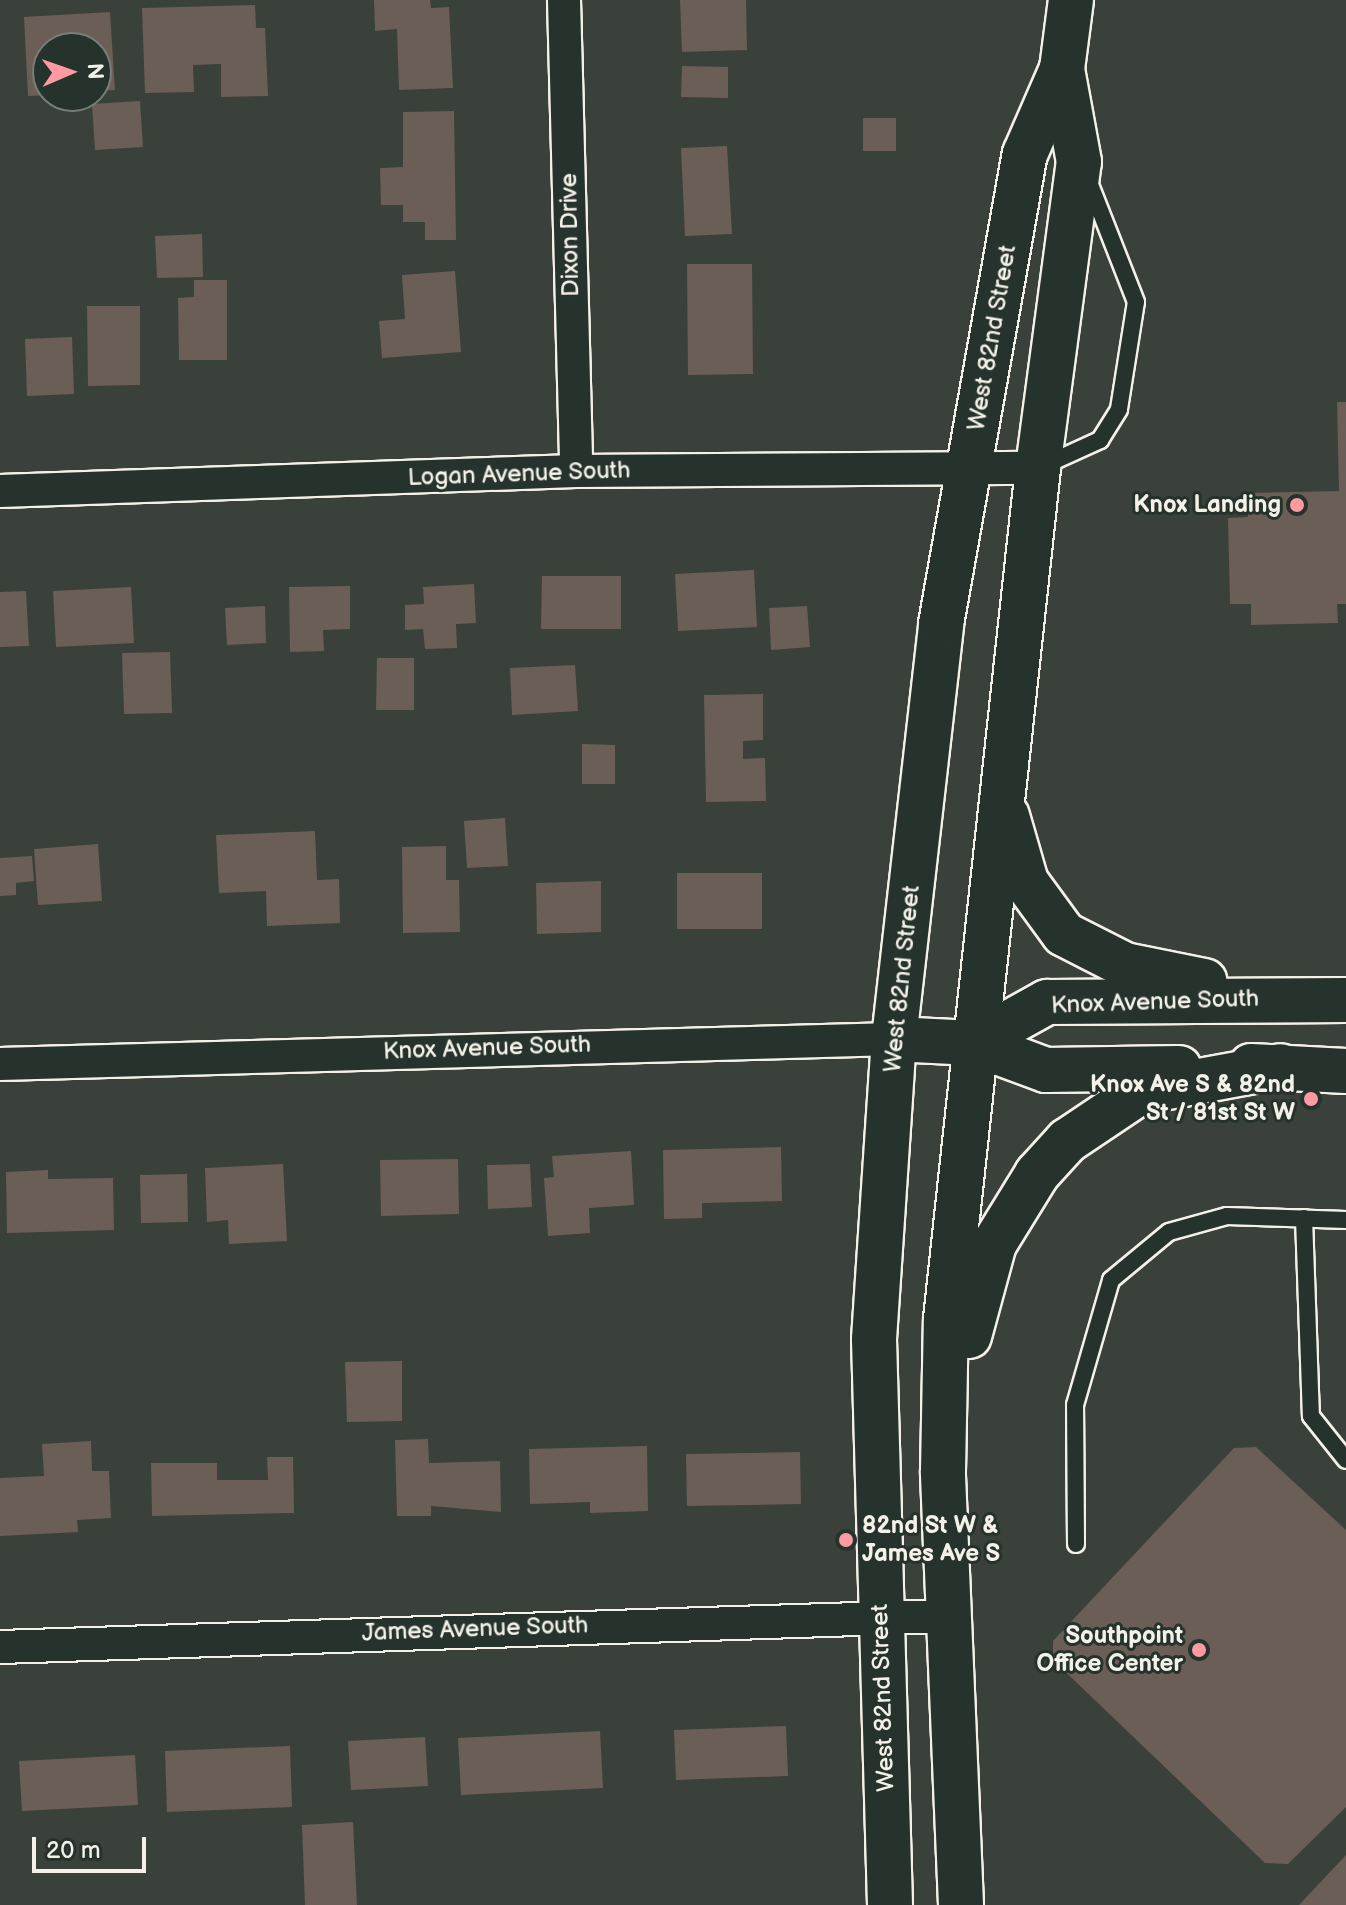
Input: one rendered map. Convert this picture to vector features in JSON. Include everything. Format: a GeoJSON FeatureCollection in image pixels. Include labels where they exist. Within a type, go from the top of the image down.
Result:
{"type":"FeatureCollection","features":[{"type":"Feature","properties":{"kind":"street","name":"Dixon Drive"},"geometry":{"type":"LineString","coordinates":[[564,0],[576,471]]}},
{"type":"Feature","properties":{"kind":"street","name":"West 82nd Street"},"geometry":{"type":"LineString","coordinates":[[890,1905],[879,1614],[874,1339],[894,1039],[941,624],[1025,154],[1062,69],[1071,0]]}},
{"type":"Feature","properties":{"kind":"street","name":"West 82nd Street"},"geometry":{"type":"LineString","coordinates":[[961,1905],[943,1471],[946,1319],[973,1043],[1038,468],[1079,162],[1062,69]]}},
{"type":"Feature","properties":{"kind":"street","name":"Logan Avenue South"},"geometry":{"type":"LineString","coordinates":[[0,491],[576,471],[970,464],[1038,468]]}},
{"type":"Feature","properties":{"kind":"street"},"geometry":{"type":"LineString","coordinates":[[1001,794],[1026,882],[1064,934],[1125,965],[1277,997]]}},
{"type":"Feature","properties":{"kind":"street","name":"Knox Avenue South"},"geometry":{"type":"LineString","coordinates":[[973,1043],[1047,1002],[1277,997],[1346,1000]]}},
{"type":"Feature","properties":{"kind":"street","name":"Knox Avenue South"},"geometry":{"type":"LineString","coordinates":[[0,1064],[894,1039],[973,1043],[1046,1070],[1281,1066],[1346,1071]]}},
{"type":"Feature","properties":{"kind":"street"},"geometry":{"type":"LineString","coordinates":[[943,1471],[978,1284],[1037,1174],[1067,1141],[1140,1092],[1281,1066]]}},
{"type":"Feature","properties":{"kind":"street","name":"James Avenue South"},"geometry":{"type":"LineString","coordinates":[[0,1647],[879,1614],[949,1616]]}},
{"type":"Feature","properties":{"kind":"lane"},"geometry":{"type":"LineString","coordinates":[[1038,468],[1100,440],[1119,409],[1136,302],[1079,162]]}},
{"type":"Feature","properties":{"kind":"lane"},"geometry":{"type":"LineString","coordinates":[[1076,1544],[1075,1405],[1111,1280],[1169,1232],[1227,1216],[1346,1220]]}},
{"type":"Feature","properties":{"kind":"lane"},"geometry":{"type":"LineString","coordinates":[[1304,1218],[1311,1416],[1346,1460]]}},
{"type":"Feature","properties":{"kind":"building"},"geometry":{"type":"Polygon","coordinates":[[[374,0],[430,0],[431,8],[449,7],[453,88],[399,90],[397,29],[375,31],[374,0]]]}},
{"type":"Feature","properties":{"kind":"building"},"geometry":{"type":"Polygon","coordinates":[[[680,0],[746,0],[747,50],[682,52],[680,0]]]}},
{"type":"Feature","properties":{"kind":"building"},"geometry":{"type":"Polygon","coordinates":[[[255,5],[256,28],[265,28],[268,96],[221,97],[221,64],[193,65],[194,92],[145,93],[142,8],[255,5]]]}},
{"type":"Feature","properties":{"kind":"building"},"geometry":{"type":"Polygon","coordinates":[[[110,12],[111,32],[32,32],[32,96],[28,96],[24,17],[110,12]]]}},
{"type":"Feature","properties":{"kind":"building"},"geometry":{"type":"Polygon","coordinates":[[[112,43],[115,90],[112,90],[112,43]]]}},
{"type":"Feature","properties":{"kind":"building"},"geometry":{"type":"Polygon","coordinates":[[[682,66],[728,67],[728,98],[681,97],[682,66]]]}},
{"type":"Feature","properties":{"kind":"building"},"geometry":{"type":"Polygon","coordinates":[[[140,101],[143,147],[95,150],[93,112],[112,112],[112,103],[140,101]]]}},
{"type":"Feature","properties":{"kind":"building"},"geometry":{"type":"Polygon","coordinates":[[[454,111],[456,240],[425,240],[425,222],[403,222],[403,205],[381,205],[380,168],[403,167],[403,112],[454,111]]]}},
{"type":"Feature","properties":{"kind":"building"},"geometry":{"type":"Polygon","coordinates":[[[863,118],[896,118],[896,151],[863,151],[863,118]]]}},
{"type":"Feature","properties":{"kind":"building"},"geometry":{"type":"Polygon","coordinates":[[[727,146],[732,234],[685,236],[681,148],[727,146]]]}},
{"type":"Feature","properties":{"kind":"building"},"geometry":{"type":"Polygon","coordinates":[[[202,234],[203,277],[157,278],[155,236],[202,234]]]}},
{"type":"Feature","properties":{"kind":"building"},"geometry":{"type":"Polygon","coordinates":[[[687,264],[752,264],[753,374],[688,375],[687,264]]]}},
{"type":"Feature","properties":{"kind":"building"},"geometry":{"type":"Polygon","coordinates":[[[455,271],[461,352],[382,358],[379,321],[405,319],[402,275],[455,271]]]}},
{"type":"Feature","properties":{"kind":"building"},"geometry":{"type":"Polygon","coordinates":[[[194,280],[227,280],[227,360],[179,360],[178,298],[194,297],[194,280]]]}},
{"type":"Feature","properties":{"kind":"building"},"geometry":{"type":"Polygon","coordinates":[[[87,306],[140,306],[140,385],[88,386],[87,306]]]}},
{"type":"Feature","properties":{"kind":"building"},"geometry":{"type":"Polygon","coordinates":[[[72,337],[74,394],[27,396],[25,339],[72,337]]]}},
{"type":"Feature","properties":{"kind":"building","name":"Knox Landing"},"geometry":{"type":"Polygon","coordinates":[[[1337,402],[1346,402],[1346,604],[1337,604],[1338,623],[1251,625],[1251,604],[1230,604],[1228,518],[1248,517],[1248,493],[1339,491],[1337,402]]]}},
{"type":"Feature","properties":{"kind":"building"},"geometry":{"type":"Polygon","coordinates":[[[754,570],[757,627],[678,631],[675,574],[754,570]]]}},
{"type":"Feature","properties":{"kind":"building"},"geometry":{"type":"Polygon","coordinates":[[[542,576],[621,576],[621,629],[541,629],[542,576]]]}},
{"type":"Feature","properties":{"kind":"building"},"geometry":{"type":"Polygon","coordinates":[[[474,584],[476,623],[456,624],[457,648],[425,649],[423,629],[405,630],[405,605],[424,604],[423,587],[474,584]]]}},
{"type":"Feature","properties":{"kind":"building"},"geometry":{"type":"Polygon","coordinates":[[[350,586],[350,629],[323,630],[324,651],[290,652],[289,587],[350,586]]]}},
{"type":"Feature","properties":{"kind":"building"},"geometry":{"type":"Polygon","coordinates":[[[131,587],[134,643],[56,647],[53,591],[131,587]]]}},
{"type":"Feature","properties":{"kind":"building"},"geometry":{"type":"Polygon","coordinates":[[[26,591],[29,646],[0,647],[0,592],[26,591]]]}},
{"type":"Feature","properties":{"kind":"building"},"geometry":{"type":"Polygon","coordinates":[[[265,606],[266,643],[227,645],[225,608],[265,606]]]}},
{"type":"Feature","properties":{"kind":"building"},"geometry":{"type":"Polygon","coordinates":[[[807,606],[810,647],[771,650],[769,608],[807,606]]]}},
{"type":"Feature","properties":{"kind":"building"},"geometry":{"type":"Polygon","coordinates":[[[170,652],[172,713],[124,714],[122,653],[170,652]]]}},
{"type":"Feature","properties":{"kind":"building"},"geometry":{"type":"Polygon","coordinates":[[[377,658],[414,658],[414,710],[376,710],[377,658]]]}},
{"type":"Feature","properties":{"kind":"building"},"geometry":{"type":"Polygon","coordinates":[[[575,665],[578,711],[512,715],[510,668],[575,665]]]}},
{"type":"Feature","properties":{"kind":"building"},"geometry":{"type":"Polygon","coordinates":[[[763,694],[763,740],[743,741],[743,759],[765,758],[766,801],[706,802],[704,695],[763,694]]]}},
{"type":"Feature","properties":{"kind":"building"},"geometry":{"type":"Polygon","coordinates":[[[582,744],[615,745],[615,784],[582,784],[582,744]]]}},
{"type":"Feature","properties":{"kind":"building"},"geometry":{"type":"Polygon","coordinates":[[[505,818],[508,866],[467,868],[464,821],[505,818]]]}},
{"type":"Feature","properties":{"kind":"building"},"geometry":{"type":"Polygon","coordinates":[[[315,831],[317,880],[339,879],[340,923],[267,926],[266,891],[219,893],[216,835],[315,831]]]}},
{"type":"Feature","properties":{"kind":"building"},"geometry":{"type":"Polygon","coordinates":[[[98,844],[102,901],[38,905],[34,849],[98,844]]]}},
{"type":"Feature","properties":{"kind":"building"},"geometry":{"type":"Polygon","coordinates":[[[446,846],[446,880],[459,880],[460,932],[403,933],[402,847],[446,846]]]}},
{"type":"Feature","properties":{"kind":"building"},"geometry":{"type":"Polygon","coordinates":[[[32,856],[34,881],[16,883],[16,895],[0,896],[0,858],[32,856]]]}},
{"type":"Feature","properties":{"kind":"building"},"geometry":{"type":"Polygon","coordinates":[[[677,873],[762,873],[762,929],[677,929],[677,873]]]}},
{"type":"Feature","properties":{"kind":"building"},"geometry":{"type":"Polygon","coordinates":[[[601,881],[601,932],[537,934],[536,883],[601,881]]]}},
{"type":"Feature","properties":{"kind":"building"},"geometry":{"type":"Polygon","coordinates":[[[781,1147],[782,1201],[702,1203],[702,1218],[664,1219],[663,1150],[781,1147]]]}},
{"type":"Feature","properties":{"kind":"building"},"geometry":{"type":"Polygon","coordinates":[[[631,1151],[634,1205],[589,1208],[590,1233],[548,1236],[544,1178],[554,1177],[552,1156],[631,1151]]]}},
{"type":"Feature","properties":{"kind":"building"},"geometry":{"type":"Polygon","coordinates":[[[458,1159],[459,1214],[381,1216],[380,1160],[458,1159]]]}},
{"type":"Feature","properties":{"kind":"building"},"geometry":{"type":"Polygon","coordinates":[[[283,1164],[287,1241],[229,1244],[228,1220],[207,1222],[205,1168],[283,1164]]]}},
{"type":"Feature","properties":{"kind":"building"},"geometry":{"type":"Polygon","coordinates":[[[530,1164],[532,1207],[488,1209],[487,1165],[530,1164]]]}},
{"type":"Feature","properties":{"kind":"building"},"geometry":{"type":"Polygon","coordinates":[[[48,1170],[48,1179],[113,1178],[114,1230],[7,1233],[6,1172],[48,1170]]]}},
{"type":"Feature","properties":{"kind":"building"},"geometry":{"type":"Polygon","coordinates":[[[187,1174],[188,1222],[141,1223],[140,1175],[187,1174]]]}},
{"type":"Feature","properties":{"kind":"building"},"geometry":{"type":"Polygon","coordinates":[[[402,1361],[402,1421],[347,1422],[345,1362],[402,1361]]]}},
{"type":"Feature","properties":{"kind":"building"},"geometry":{"type":"Polygon","coordinates":[[[428,1439],[429,1463],[500,1461],[501,1512],[431,1506],[431,1516],[397,1516],[395,1440],[428,1439]]]}},
{"type":"Feature","properties":{"kind":"building"},"geometry":{"type":"Polygon","coordinates":[[[91,1441],[92,1471],[109,1471],[111,1518],[77,1520],[78,1532],[0,1536],[0,1478],[44,1476],[42,1444],[91,1441]]]}},
{"type":"Feature","properties":{"kind":"building"},"geometry":{"type":"Polygon","coordinates":[[[647,1446],[648,1511],[590,1513],[590,1502],[530,1504],[529,1449],[647,1446]]]}},
{"type":"Feature","properties":{"kind":"building","name":"Southpoint Office Center"},"geometry":{"type":"Polygon","coordinates":[[[1256,1447],[1346,1530],[1346,1807],[1288,1864],[1265,1863],[1053,1660],[1053,1641],[1234,1448],[1256,1447]]]}},
{"type":"Feature","properties":{"kind":"building"},"geometry":{"type":"Polygon","coordinates":[[[800,1452],[801,1504],[687,1506],[686,1454],[800,1452]]]}},
{"type":"Feature","properties":{"kind":"building"},"geometry":{"type":"Polygon","coordinates":[[[267,1457],[293,1457],[294,1513],[152,1516],[151,1463],[217,1463],[217,1480],[268,1480],[267,1457]]]}},
{"type":"Feature","properties":{"kind":"building"},"geometry":{"type":"Polygon","coordinates":[[[786,1726],[788,1776],[676,1780],[674,1730],[786,1726]]]}},
{"type":"Feature","properties":{"kind":"building"},"geometry":{"type":"Polygon","coordinates":[[[600,1731],[603,1788],[461,1795],[458,1738],[600,1731]]]}},
{"type":"Feature","properties":{"kind":"building"},"geometry":{"type":"Polygon","coordinates":[[[425,1737],[428,1786],[351,1790],[348,1741],[425,1737]]]}},
{"type":"Feature","properties":{"kind":"building"},"geometry":{"type":"Polygon","coordinates":[[[290,1746],[292,1807],[167,1812],[165,1751],[290,1746]]]}},
{"type":"Feature","properties":{"kind":"building"},"geometry":{"type":"Polygon","coordinates":[[[135,1755],[138,1805],[22,1811],[19,1761],[135,1755]]]}},
{"type":"Feature","properties":{"kind":"building"},"geometry":{"type":"Polygon","coordinates":[[[353,1822],[357,1905],[305,1905],[302,1825],[353,1822]]]}},
{"type":"Feature","properties":{"kind":"building"},"geometry":{"type":"Polygon","coordinates":[[[1346,1855],[1346,1905],[1299,1905],[1346,1855]]]}},
{"type":"Feature","properties":{"kind":"place","name":"Knox Landing"},"geometry":{"type":"Point","coordinates":[1297,505]}},
{"type":"Feature","properties":{"kind":"place","name":"Knox Ave S & 82nd St / 81st St W"},"geometry":{"type":"Point","coordinates":[1311,1099]}},
{"type":"Feature","properties":{"kind":"place","name":"82nd St W & James Ave S"},"geometry":{"type":"Point","coordinates":[846,1540]}},
{"type":"Feature","properties":{"kind":"place","name":"Southpoint Office Center"},"geometry":{"type":"Point","coordinates":[1199,1650]}}]}
